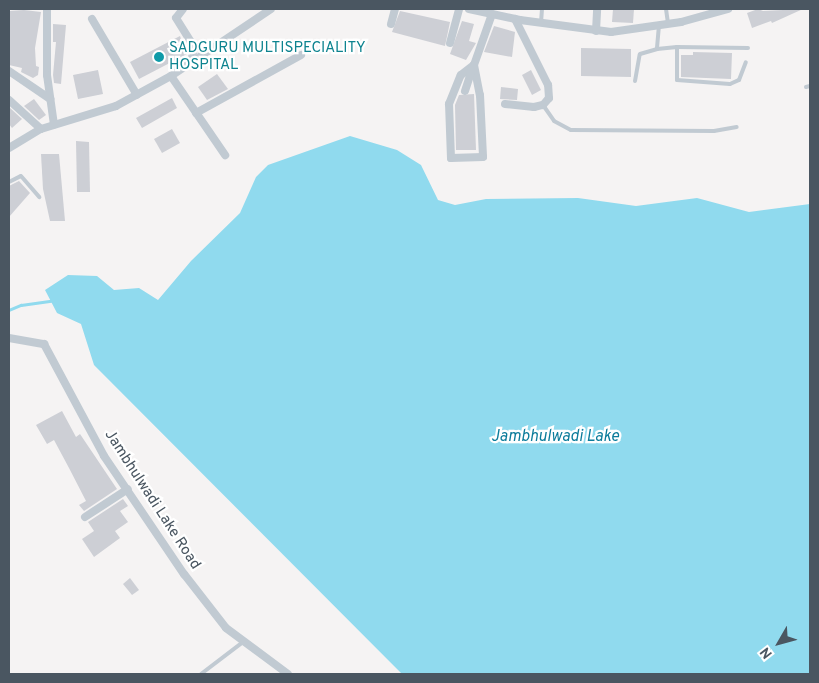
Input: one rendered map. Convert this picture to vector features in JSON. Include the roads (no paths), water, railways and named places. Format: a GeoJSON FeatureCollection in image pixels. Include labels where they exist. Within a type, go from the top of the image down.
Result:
{"type":"FeatureCollection","features":[{"type":"Feature","properties":{"kind":"street"},"geometry":{"type":"LineString","coordinates":[[47,9],[47,75],[54,125]]}},
{"type":"Feature","properties":{"kind":"street"},"geometry":{"type":"LineString","coordinates":[[183,9],[176,18],[194,47],[191,62]]}},
{"type":"Feature","properties":{"kind":"street"},"geometry":{"type":"LineString","coordinates":[[9,148],[41,129],[106,111],[137,95],[171,76],[271,9]]}},
{"type":"Feature","properties":{"kind":"street"},"geometry":{"type":"LineString","coordinates":[[391,24],[395,9]]}},
{"type":"Feature","properties":{"kind":"street"},"geometry":{"type":"LineString","coordinates":[[450,43],[459,9]]}},
{"type":"Feature","properties":{"kind":"street"},"geometry":{"type":"LineString","coordinates":[[469,9],[515,19],[611,32],[668,24],[705,13],[728,9]]}},
{"type":"Feature","properties":{"kind":"street"},"geometry":{"type":"LineString","coordinates":[[596,30],[597,9]]}},
{"type":"Feature","properties":{"kind":"street"},"geometry":{"type":"LineString","coordinates":[[465,91],[492,14]]}},
{"type":"Feature","properties":{"kind":"street"},"geometry":{"type":"LineString","coordinates":[[92,19],[137,95]]}},
{"type":"Feature","properties":{"kind":"street"},"geometry":{"type":"LineString","coordinates":[[505,104],[543,105],[549,98],[548,85],[515,19]]}},
{"type":"Feature","properties":{"kind":"street"},"geometry":{"type":"LineString","coordinates":[[196,113],[302,55]]}},
{"type":"Feature","properties":{"kind":"street"},"geometry":{"type":"LineString","coordinates":[[474,65],[480,95],[483,157],[451,158],[450,104],[461,75],[474,65]]}},
{"type":"Feature","properties":{"kind":"street"},"geometry":{"type":"LineString","coordinates":[[9,71],[50,99]]}},
{"type":"Feature","properties":{"kind":"street"},"geometry":{"type":"LineString","coordinates":[[171,76],[225,156]]}},
{"type":"Feature","properties":{"kind":"street"},"geometry":{"type":"LineString","coordinates":[[9,100],[41,129]]}},
{"type":"Feature","properties":{"kind":"street","name":"Jambhulwadi Lake Road"},"geometry":{"type":"LineString","coordinates":[[9,338],[44,344],[104,456],[184,574],[226,628],[288,674]]}},
{"type":"Feature","properties":{"kind":"street"},"geometry":{"type":"LineString","coordinates":[[85,517],[128,489]]}},
{"type":"Feature","properties":{"kind":"lane"},"geometry":{"type":"LineString","coordinates":[[541,23],[542,9]]}},
{"type":"Feature","properties":{"kind":"lane"},"geometry":{"type":"LineString","coordinates":[[666,9],[668,24]]}},
{"type":"Feature","properties":{"kind":"lane"},"geometry":{"type":"LineString","coordinates":[[657,49],[659,25]]}},
{"type":"Feature","properties":{"kind":"lane"},"geometry":{"type":"LineString","coordinates":[[677,47],[677,80],[730,84],[739,80],[746,62]]}},
{"type":"Feature","properties":{"kind":"lane"},"geometry":{"type":"LineString","coordinates":[[635,81],[640,54],[657,49],[677,47],[748,48]]}},
{"type":"Feature","properties":{"kind":"lane"},"geometry":{"type":"LineString","coordinates":[[543,105],[554,122],[571,130],[714,131],[737,127]]}},
{"type":"Feature","properties":{"kind":"lane"},"geometry":{"type":"LineString","coordinates":[[9,182],[21,176],[38,196]]}},
{"type":"Feature","properties":{"kind":"lane"},"geometry":{"type":"LineString","coordinates":[[201,674],[243,641]]}},
{"type":"Feature","properties":{"kind":"water","name":"Jambhulwadi Lake"},"geometry":{"type":"Polygon","coordinates":[[[350,136],[397,150],[421,165],[438,200],[455,205],[486,199],[578,198],[636,206],[697,198],[749,212],[810,204],[810,674],[402,674],[94,365],[81,324],[57,313],[45,290],[68,275],[97,276],[114,290],[139,288],[158,300],[191,261],[240,213],[256,177],[268,165],[350,136]]]}},
{"type":"Feature","properties":{"kind":"waterway"},"geometry":{"type":"LineString","coordinates":[[9,310],[21,305],[51,301]]}},
{"type":"Feature","properties":{"kind":"place","name":"SADGURU MULTISPECIALITY HOSPITAL"},"geometry":{"type":"Point","coordinates":[159,57]}}]}
